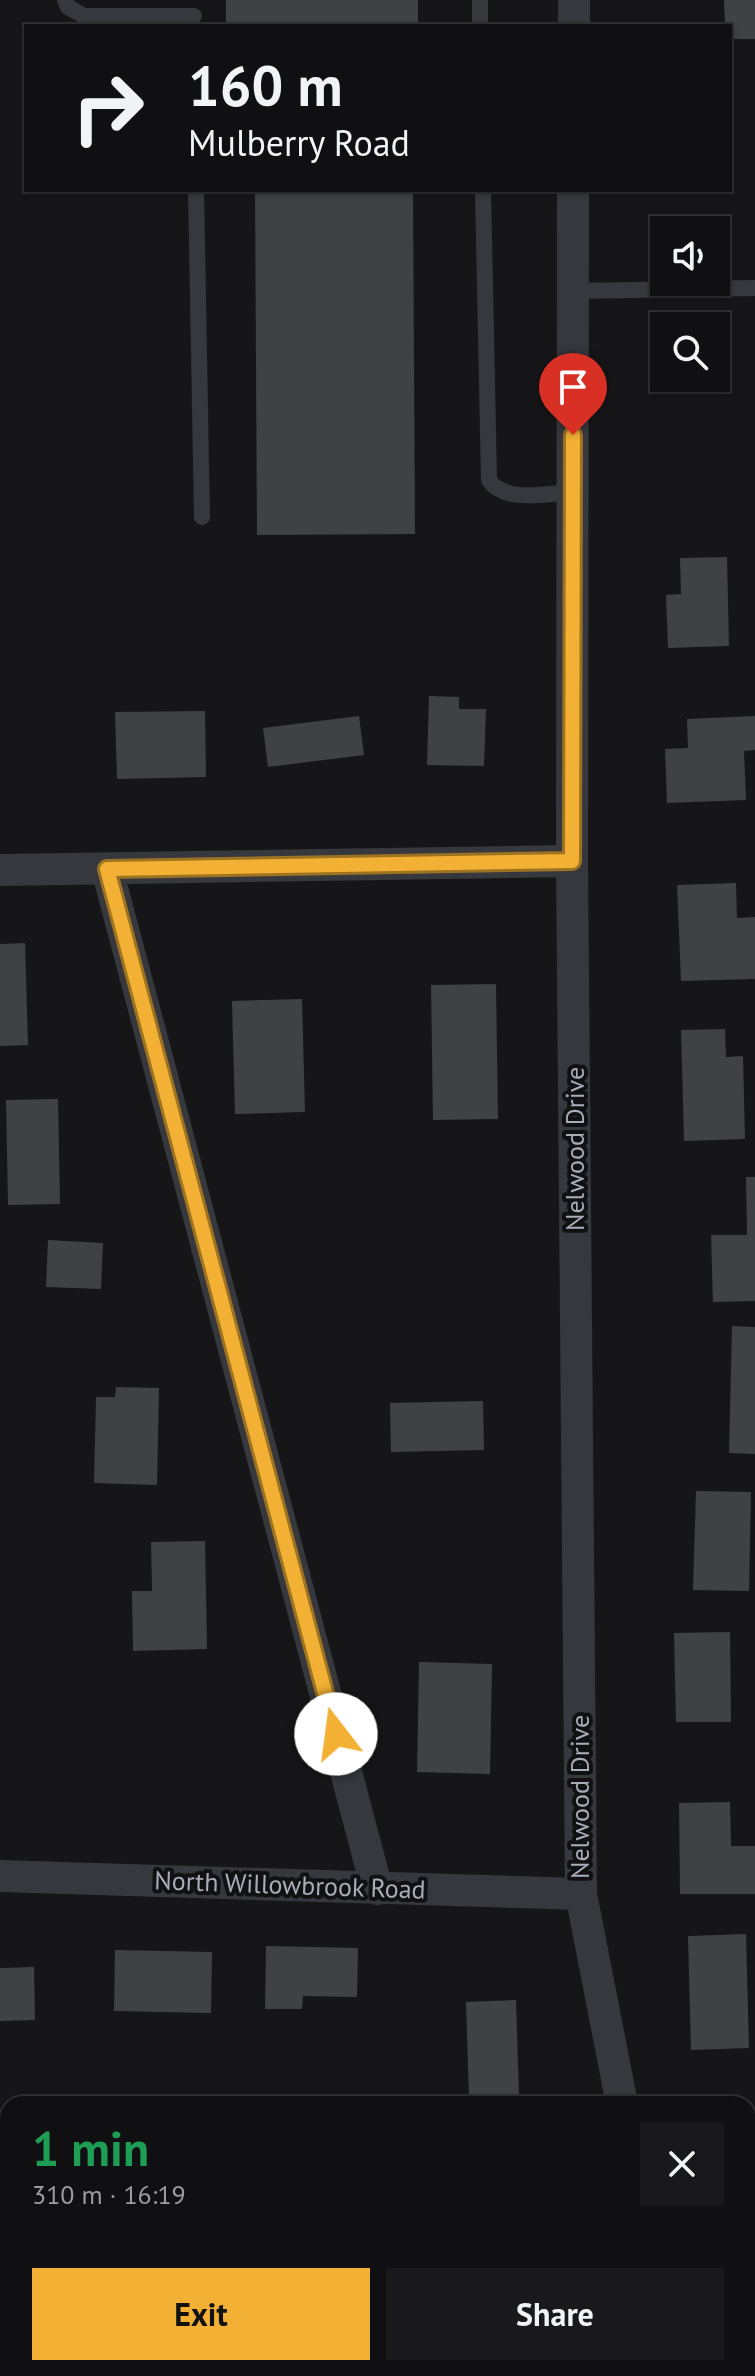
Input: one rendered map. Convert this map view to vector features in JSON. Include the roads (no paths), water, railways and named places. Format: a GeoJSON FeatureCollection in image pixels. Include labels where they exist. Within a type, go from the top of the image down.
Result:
{"type":"FeatureCollection","features":[{"type":"Feature","properties":{"kind":"street"},"geometry":{"type":"LineString","coordinates":[[574,0],[574,24]]}},
{"type":"Feature","properties":{"kind":"street","name":"Nelwood Drive"},"geometry":{"type":"LineString","coordinates":[[573,192],[572,861],[581,1894],[620,2096]]}},
{"type":"Feature","properties":{"kind":"street"},"geometry":{"type":"LineString","coordinates":[[0,870],[572,861]]}},
{"type":"Feature","properties":{"kind":"street"},"geometry":{"type":"LineString","coordinates":[[107,869],[377,1889]]}},
{"type":"Feature","properties":{"kind":"street","name":"North Willowbrook Road"},"geometry":{"type":"LineString","coordinates":[[0,1876],[581,1894]]}},
{"type":"Feature","properties":{"kind":"lane"},"geometry":{"type":"LineString","coordinates":[[65,0],[68,7],[84,16],[194,14]]}},
{"type":"Feature","properties":{"kind":"lane"},"geometry":{"type":"LineString","coordinates":[[480,0],[480,24]]}},
{"type":"Feature","properties":{"kind":"lane"},"geometry":{"type":"LineString","coordinates":[[196,192],[202,517]]}},
{"type":"Feature","properties":{"kind":"lane"},"geometry":{"type":"LineString","coordinates":[[483,192],[489,480],[505,493],[573,492]]}},
{"type":"Feature","properties":{"kind":"lane"},"geometry":{"type":"LineString","coordinates":[[573,291],[755,288]]}}]}
